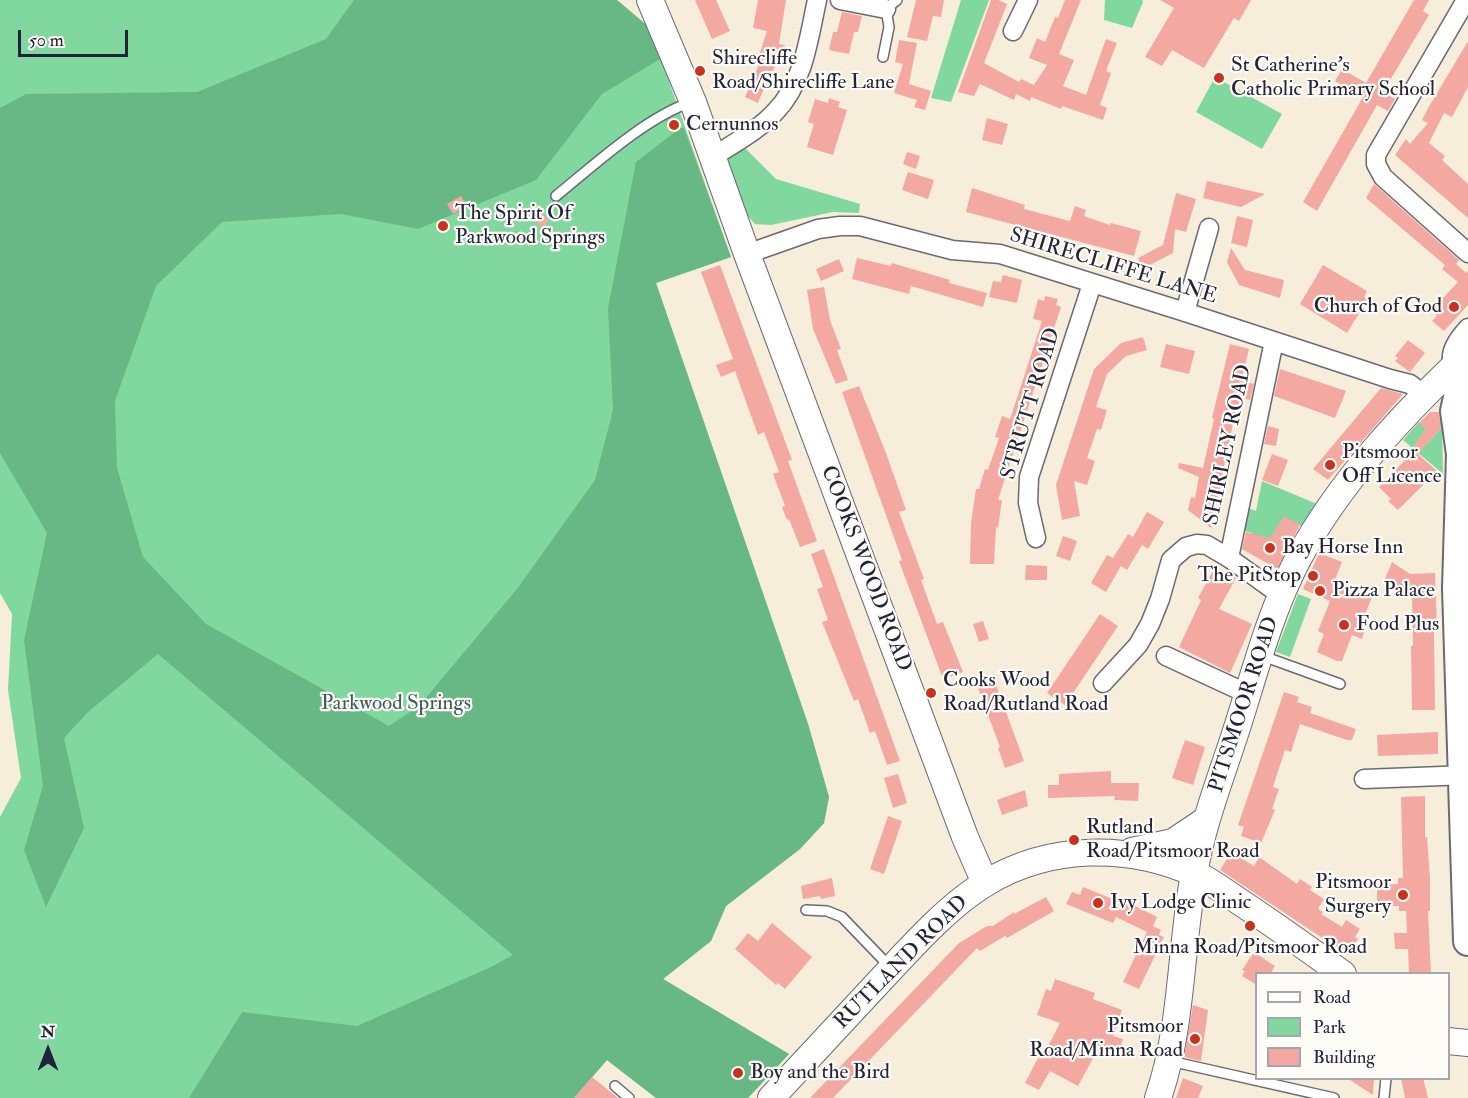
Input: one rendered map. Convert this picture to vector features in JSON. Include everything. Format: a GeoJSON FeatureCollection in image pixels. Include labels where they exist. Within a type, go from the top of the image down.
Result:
{"type":"FeatureCollection","features":[{"type":"Feature","properties":{"kind":"main road","name":"COOKS WOOD ROAD"},"geometry":{"type":"LineString","coordinates":[[650,0],[693,102],[747,254],[965,837],[985,883]]}},
{"type":"Feature","properties":{"kind":"main road","name":"PITSMOOR ROAD"},"geometry":{"type":"LineString","coordinates":[[1158,1098],[1173,1038],[1194,873],[1206,820],[1260,655],[1282,596],[1298,559],[1327,513],[1365,462],[1424,395],[1463,357]]}},
{"type":"Feature","properties":{"kind":"main road"},"geometry":{"type":"LineString","coordinates":[[1463,357],[1455,411],[1466,440],[1457,588],[1465,775],[1468,941]]}},
{"type":"Feature","properties":{"kind":"main road"},"geometry":{"type":"LineString","coordinates":[[1120,853],[1173,842],[1206,820]]}},
{"type":"Feature","properties":{"kind":"main road","name":"RUTLAND ROAD"},"geometry":{"type":"LineString","coordinates":[[771,1098],[940,920],[985,883],[1009,870],[1055,856],[1098,852],[1120,853],[1150,859],[1194,873],[1226,892],[1340,972]]}},
{"type":"Feature","properties":{"kind":"main road"},"geometry":{"type":"LineString","coordinates":[[1450,1041],[1468,1043]]}},
{"type":"Feature","properties":{"kind":"street"},"geometry":{"type":"LineString","coordinates":[[713,157],[761,126],[785,100],[806,53],[817,0]]}},
{"type":"Feature","properties":{"kind":"street"},"geometry":{"type":"LineString","coordinates":[[840,0],[892,4]]}},
{"type":"Feature","properties":{"kind":"street"},"geometry":{"type":"LineString","coordinates":[[1013,31],[1028,0]]}},
{"type":"Feature","properties":{"kind":"street"},"geometry":{"type":"LineString","coordinates":[[1466,0],[1376,155],[1376,164],[1383,177],[1468,253]]}},
{"type":"Feature","properties":{"kind":"street","name":"SHIRECLIFFE LANE"},"geometry":{"type":"LineString","coordinates":[[747,254],[818,229],[840,226],[860,226],[952,250],[999,254],[1410,384],[1424,395]]}},
{"type":"Feature","properties":{"kind":"street"},"geometry":{"type":"LineString","coordinates":[[1185,312],[1209,228]]}},
{"type":"Feature","properties":{"kind":"street","name":"STRUTT ROAD"},"geometry":{"type":"LineString","coordinates":[[1036,538],[1028,502],[1029,477],[1092,284]]}},
{"type":"Feature","properties":{"kind":"street"},"geometry":{"type":"LineString","coordinates":[[1463,357],[1451,361],[1454,348],[1468,328]]}},
{"type":"Feature","properties":{"kind":"street","name":"SHIRLEY ROAD"},"geometry":{"type":"LineString","coordinates":[[1229,558],[1274,341]]}},
{"type":"Feature","properties":{"kind":"street"},"geometry":{"type":"LineString","coordinates":[[1102,683],[1138,645],[1160,599],[1171,560],[1186,547],[1197,544],[1207,545],[1282,596]]}},
{"type":"Feature","properties":{"kind":"street"},"geometry":{"type":"LineString","coordinates":[[1166,656],[1248,694]]}},
{"type":"Feature","properties":{"kind":"street"},"geometry":{"type":"LineString","coordinates":[[1364,779],[1465,775]]}},
{"type":"Feature","properties":{"kind":"lane"},"geometry":{"type":"LineString","coordinates":[[883,57],[892,4]]}},
{"type":"Feature","properties":{"kind":"lane"},"geometry":{"type":"LineString","coordinates":[[556,196],[612,150],[674,108],[693,102]]}},
{"type":"Feature","properties":{"kind":"lane"},"geometry":{"type":"LineString","coordinates":[[1260,655],[1340,684]]}},
{"type":"Feature","properties":{"kind":"lane"},"geometry":{"type":"LineString","coordinates":[[806,910],[827,910],[842,917],[892,969]]}},
{"type":"Feature","properties":{"kind":"lane"},"geometry":{"type":"LineString","coordinates":[[1168,1061],[1334,1098]]}},
{"type":"Feature","properties":{"kind":"lane"},"geometry":{"type":"LineString","coordinates":[[1384,1098],[1386,1080]]}},
{"type":"Feature","properties":{"kind":"lane"},"geometry":{"type":"LineString","coordinates":[[615,1086],[629,1098]]}},
{"type":"Feature","properties":{"kind":"green space","name":"Parkwood Springs"},"geometry":{"type":"Polygon","coordinates":[[[0,0],[617,0],[650,28],[731,257],[656,283],[808,724],[829,797],[824,823],[800,849],[726,906],[711,941],[663,979],[789,1054],[748,1098],[656,1098],[607,1060],[574,1098],[0,1098],[0,817],[21,778],[8,690],[12,614],[0,593],[0,0]]]}},
{"type":"Feature","properties":{"kind":"green space"},"geometry":{"type":"Polygon","coordinates":[[[354,0],[617,0],[650,28],[660,59],[602,94],[536,180],[418,229],[341,214],[222,222],[156,286],[115,401],[117,468],[143,557],[206,624],[389,726],[419,706],[517,589],[595,480],[613,410],[608,308],[636,162],[680,128],[684,128],[731,257],[656,283],[808,724],[829,797],[824,823],[800,849],[726,906],[711,941],[663,979],[789,1054],[748,1098],[656,1098],[607,1060],[574,1098],[189,1098],[242,1012],[357,1026],[491,967],[513,955],[158,654],[88,712],[64,738],[84,828],[46,907],[24,850],[43,786],[24,640],[47,533],[0,453],[0,108],[26,94],[197,92],[326,39],[354,0]]]}},
{"type":"Feature","properties":{"kind":"green space"},"geometry":{"type":"Polygon","coordinates":[[[961,0],[989,0],[951,102],[931,98],[961,0]]]}},
{"type":"Feature","properties":{"kind":"green space"},"geometry":{"type":"Polygon","coordinates":[[[1105,0],[1142,0],[1132,28],[1104,20],[1105,0]]]}},
{"type":"Feature","properties":{"kind":"green space"},"geometry":{"type":"Polygon","coordinates":[[[1215,77],[1282,114],[1262,149],[1196,112],[1215,77]]]}},
{"type":"Feature","properties":{"kind":"green space"},"geometry":{"type":"Polygon","coordinates":[[[742,145],[776,179],[860,204],[859,213],[833,212],[771,225],[755,224],[745,213],[727,164],[730,153],[742,145]]]}},
{"type":"Feature","properties":{"kind":"green space"},"geometry":{"type":"Polygon","coordinates":[[[1442,420],[1443,474],[1403,440],[1419,422],[1426,429],[1420,437],[1428,443],[1442,427],[1439,424],[1442,420]]]}},
{"type":"Feature","properties":{"kind":"green space"},"geometry":{"type":"Polygon","coordinates":[[[1262,481],[1317,504],[1301,526],[1284,517],[1283,533],[1276,529],[1268,543],[1250,540],[1252,533],[1241,530],[1245,507],[1256,511],[1262,481]]]}},
{"type":"Feature","properties":{"kind":"green space"},"geometry":{"type":"Polygon","coordinates":[[[1298,594],[1311,599],[1290,657],[1276,652],[1298,594]]]}},
{"type":"Feature","properties":{"kind":"building"},"geometry":{"type":"Polygon","coordinates":[[[695,0],[716,0],[730,31],[712,39],[695,0]]]}},
{"type":"Feature","properties":{"kind":"building"},"geometry":{"type":"Polygon","coordinates":[[[758,0],[786,0],[779,44],[785,45],[758,103],[745,97],[762,57],[759,56],[767,31],[753,28],[758,0]]]}},
{"type":"Feature","properties":{"kind":"building"},"geometry":{"type":"Polygon","coordinates":[[[916,0],[944,0],[941,17],[933,16],[927,41],[907,37],[916,0]]]}},
{"type":"Feature","properties":{"kind":"building"},"geometry":{"type":"Polygon","coordinates":[[[991,0],[1007,4],[984,63],[1019,82],[1021,79],[1034,85],[1047,65],[1029,58],[1037,38],[1045,42],[1065,0],[1081,0],[1059,54],[1074,60],[1063,86],[1086,95],[1106,39],[1117,43],[1106,71],[1111,73],[1100,105],[1107,108],[1103,120],[1062,106],[1061,109],[1031,97],[1030,101],[1016,94],[1014,100],[980,84],[974,96],[958,92],[991,0]]]}},
{"type":"Feature","properties":{"kind":"building"},"geometry":{"type":"Polygon","coordinates":[[[1160,0],[1251,0],[1239,21],[1234,18],[1204,68],[1172,50],[1162,66],[1145,57],[1174,8],[1160,0]]]}},
{"type":"Feature","properties":{"kind":"building"},"geometry":{"type":"Polygon","coordinates":[[[1414,0],[1429,0],[1423,11],[1429,15],[1383,92],[1395,99],[1388,111],[1377,105],[1317,211],[1303,202],[1363,97],[1335,81],[1342,69],[1366,83],[1414,0]]]}},
{"type":"Feature","properties":{"kind":"building"},"geometry":{"type":"Polygon","coordinates":[[[842,12],[862,16],[858,32],[854,32],[849,54],[829,50],[833,32],[837,32],[842,12]]]}},
{"type":"Feature","properties":{"kind":"building"},"geometry":{"type":"Polygon","coordinates":[[[899,40],[917,43],[909,84],[931,91],[925,110],[914,107],[917,100],[894,93],[903,64],[895,62],[899,40]]]}},
{"type":"Feature","properties":{"kind":"building"},"geometry":{"type":"Polygon","coordinates":[[[1468,41],[1468,87],[1452,117],[1444,113],[1429,143],[1445,156],[1442,160],[1468,184],[1468,218],[1395,155],[1406,139],[1410,144],[1428,123],[1422,120],[1468,41]]]}},
{"type":"Feature","properties":{"kind":"building"},"geometry":{"type":"Polygon","coordinates":[[[829,98],[840,102],[838,107],[847,110],[833,155],[807,147],[814,124],[808,122],[815,99],[828,103],[829,98]]]}},
{"type":"Feature","properties":{"kind":"building"},"geometry":{"type":"Polygon","coordinates":[[[987,118],[1008,124],[1002,145],[982,140],[987,118]]]}},
{"type":"Feature","properties":{"kind":"building"},"geometry":{"type":"Polygon","coordinates":[[[907,152],[920,156],[916,169],[903,164],[907,152]]]}},
{"type":"Feature","properties":{"kind":"building"},"geometry":{"type":"Polygon","coordinates":[[[908,172],[934,180],[928,199],[902,190],[908,172]]]}},
{"type":"Feature","properties":{"kind":"building"},"geometry":{"type":"Polygon","coordinates":[[[1207,181],[1265,194],[1241,207],[1203,198],[1207,181]]]}},
{"type":"Feature","properties":{"kind":"building"},"geometry":{"type":"Polygon","coordinates":[[[1374,184],[1459,260],[1456,264],[1466,273],[1468,271],[1468,305],[1444,331],[1432,321],[1437,316],[1431,311],[1458,282],[1442,269],[1445,265],[1366,198],[1374,184]]]}},
{"type":"Feature","properties":{"kind":"building"},"geometry":{"type":"Polygon","coordinates":[[[972,188],[1025,205],[1024,209],[1070,221],[1075,206],[1086,210],[1084,216],[1110,225],[1111,223],[1141,231],[1134,256],[966,212],[972,188]]]}},
{"type":"Feature","properties":{"kind":"building"},"geometry":{"type":"Polygon","coordinates":[[[1176,193],[1196,199],[1186,232],[1175,229],[1173,253],[1142,269],[1138,258],[1163,245],[1176,193]]]}},
{"type":"Feature","properties":{"kind":"building"},"geometry":{"type":"Polygon","coordinates":[[[461,196],[467,206],[453,214],[447,204],[461,196]]]}},
{"type":"Feature","properties":{"kind":"building"},"geometry":{"type":"Polygon","coordinates":[[[536,206],[549,221],[541,228],[528,214],[536,206]]]}},
{"type":"Feature","properties":{"kind":"building"},"geometry":{"type":"Polygon","coordinates":[[[1237,216],[1253,220],[1247,247],[1231,243],[1237,216]]]}},
{"type":"Feature","properties":{"kind":"building"},"geometry":{"type":"Polygon","coordinates":[[[1231,248],[1245,270],[1284,280],[1280,298],[1239,285],[1227,262],[1231,248]]]}},
{"type":"Feature","properties":{"kind":"building"},"geometry":{"type":"Polygon","coordinates":[[[857,258],[891,266],[892,263],[950,280],[949,283],[987,293],[983,307],[911,286],[909,294],[852,279],[857,258]]]}},
{"type":"Feature","properties":{"kind":"building"},"geometry":{"type":"Polygon","coordinates":[[[839,259],[844,271],[821,281],[816,269],[839,259]]]}},
{"type":"Feature","properties":{"kind":"building"},"geometry":{"type":"Polygon","coordinates":[[[720,265],[792,460],[788,461],[817,541],[800,547],[782,507],[785,506],[773,474],[779,472],[764,432],[758,435],[735,371],[721,377],[716,365],[733,359],[701,272],[720,265]]]}},
{"type":"Feature","properties":{"kind":"building"},"geometry":{"type":"Polygon","coordinates":[[[1323,265],[1367,291],[1364,297],[1368,299],[1347,333],[1300,304],[1323,265]]]}},
{"type":"Feature","properties":{"kind":"building"},"geometry":{"type":"Polygon","coordinates":[[[1003,275],[1022,280],[1017,303],[989,297],[993,281],[1001,282],[1003,275]]]}},
{"type":"Feature","properties":{"kind":"building"},"geometry":{"type":"Polygon","coordinates":[[[824,287],[830,320],[841,349],[837,350],[848,380],[836,384],[813,329],[807,290],[824,287]]]}},
{"type":"Feature","properties":{"kind":"building"},"geometry":{"type":"Polygon","coordinates":[[[1045,296],[1058,299],[1056,305],[1061,307],[998,500],[1002,500],[998,528],[996,527],[994,564],[970,564],[971,523],[976,489],[979,489],[985,469],[988,470],[999,438],[995,437],[1002,416],[1010,419],[1042,321],[1033,319],[1038,299],[1044,301],[1045,296]]]}},
{"type":"Feature","properties":{"kind":"building"},"geometry":{"type":"Polygon","coordinates":[[[1143,337],[1147,350],[1126,356],[1107,374],[1096,407],[1107,410],[1101,430],[1097,429],[1087,458],[1095,461],[1087,485],[1074,481],[1080,516],[1062,520],[1056,485],[1094,369],[1121,343],[1143,337]]]}},
{"type":"Feature","properties":{"kind":"building"},"geometry":{"type":"Polygon","coordinates":[[[1408,340],[1425,353],[1410,372],[1395,361],[1398,358],[1395,356],[1408,340]]]}},
{"type":"Feature","properties":{"kind":"building"},"geometry":{"type":"Polygon","coordinates":[[[1166,344],[1195,351],[1189,374],[1160,367],[1166,344]]]}},
{"type":"Feature","properties":{"kind":"building"},"geometry":{"type":"Polygon","coordinates":[[[1230,344],[1249,349],[1241,381],[1254,384],[1250,400],[1241,397],[1211,528],[1188,510],[1191,497],[1195,498],[1199,477],[1178,468],[1179,463],[1203,468],[1214,419],[1212,418],[1230,344]]]}},
{"type":"Feature","properties":{"kind":"building"},"geometry":{"type":"Polygon","coordinates":[[[1280,369],[1346,391],[1335,418],[1274,396],[1280,369]]]}},
{"type":"Feature","properties":{"kind":"building"},"geometry":{"type":"Polygon","coordinates":[[[859,386],[906,510],[899,512],[924,579],[921,580],[937,624],[943,622],[963,672],[943,679],[899,561],[902,560],[842,392],[859,386]]]}},
{"type":"Feature","properties":{"kind":"building"},"geometry":{"type":"Polygon","coordinates":[[[1381,388],[1403,394],[1328,480],[1313,469],[1381,388]]]}},
{"type":"Feature","properties":{"kind":"building"},"geometry":{"type":"Polygon","coordinates":[[[1430,412],[1439,412],[1441,428],[1418,454],[1437,471],[1398,510],[1388,501],[1391,499],[1379,487],[1410,455],[1408,453],[1426,429],[1419,423],[1430,412]]]}},
{"type":"Feature","properties":{"kind":"building"},"geometry":{"type":"Polygon","coordinates":[[[1268,426],[1279,429],[1276,446],[1264,444],[1268,426]]]}},
{"type":"Feature","properties":{"kind":"building"},"geometry":{"type":"Polygon","coordinates":[[[1272,454],[1288,460],[1278,486],[1262,480],[1272,454]]]}},
{"type":"Feature","properties":{"kind":"building"},"geometry":{"type":"Polygon","coordinates":[[[1147,512],[1164,522],[1148,549],[1142,545],[1127,570],[1121,566],[1106,592],[1091,583],[1107,555],[1113,558],[1128,534],[1133,537],[1147,512]]]}},
{"type":"Feature","properties":{"kind":"building","name":"Bay Horse Inn"},"geometry":{"type":"Polygon","coordinates":[[[1284,516],[1300,525],[1277,569],[1242,549],[1246,532],[1270,538],[1284,516]]]}},
{"type":"Feature","properties":{"kind":"building"},"geometry":{"type":"Polygon","coordinates":[[[1063,536],[1077,541],[1070,561],[1056,556],[1063,536]]]}},
{"type":"Feature","properties":{"kind":"building"},"geometry":{"type":"Polygon","coordinates":[[[824,549],[900,761],[887,765],[875,731],[870,733],[858,699],[854,701],[822,622],[828,620],[817,589],[823,587],[811,554],[824,549]]]}},
{"type":"Feature","properties":{"kind":"building"},"geometry":{"type":"Polygon","coordinates":[[[1319,553],[1342,562],[1334,582],[1372,597],[1361,624],[1366,626],[1362,639],[1352,635],[1342,661],[1317,652],[1324,634],[1318,631],[1330,601],[1303,589],[1319,553]]]}},
{"type":"Feature","properties":{"kind":"building"},"geometry":{"type":"Polygon","coordinates":[[[1392,562],[1410,574],[1435,573],[1437,629],[1434,629],[1435,710],[1412,710],[1412,595],[1384,581],[1392,562]]]}},
{"type":"Feature","properties":{"kind":"building"},"geometry":{"type":"Polygon","coordinates":[[[1026,565],[1047,566],[1047,580],[1025,580],[1026,565]]]}},
{"type":"Feature","properties":{"kind":"building"},"geometry":{"type":"Polygon","coordinates":[[[1215,567],[1236,578],[1219,609],[1252,624],[1230,673],[1179,647],[1201,600],[1198,598],[1215,567]]]}},
{"type":"Feature","properties":{"kind":"building"},"geometry":{"type":"Polygon","coordinates":[[[1100,614],[1118,626],[1065,705],[1047,693],[1100,614]]]}},
{"type":"Feature","properties":{"kind":"building"},"geometry":{"type":"Polygon","coordinates":[[[983,621],[989,639],[979,642],[973,624],[983,621]]]}},
{"type":"Feature","properties":{"kind":"building"},"geometry":{"type":"Polygon","coordinates":[[[995,682],[1024,761],[1005,768],[998,748],[1000,747],[978,688],[995,682]]]}},
{"type":"Feature","properties":{"kind":"building"},"geometry":{"type":"Polygon","coordinates":[[[1284,692],[1299,697],[1297,702],[1312,707],[1310,713],[1356,729],[1352,740],[1347,740],[1300,724],[1291,752],[1285,750],[1273,787],[1279,789],[1272,809],[1275,810],[1261,843],[1241,836],[1244,827],[1238,825],[1284,692]]]}},
{"type":"Feature","properties":{"kind":"building"},"geometry":{"type":"Polygon","coordinates":[[[1438,732],[1438,754],[1378,756],[1377,735],[1438,732]]]}},
{"type":"Feature","properties":{"kind":"building"},"geometry":{"type":"Polygon","coordinates":[[[1185,740],[1205,747],[1193,785],[1172,778],[1185,740]]]}},
{"type":"Feature","properties":{"kind":"building"},"geometry":{"type":"Polygon","coordinates":[[[1111,771],[1111,783],[1139,783],[1138,801],[1114,800],[1115,796],[1048,798],[1048,785],[1059,785],[1059,774],[1111,771]]]}},
{"type":"Feature","properties":{"kind":"building"},"geometry":{"type":"Polygon","coordinates":[[[898,774],[907,803],[893,808],[884,778],[898,774]]]}},
{"type":"Feature","properties":{"kind":"building"},"geometry":{"type":"Polygon","coordinates":[[[1025,790],[1028,806],[1002,815],[997,800],[1025,790]]]}},
{"type":"Feature","properties":{"kind":"building"},"geometry":{"type":"Polygon","coordinates":[[[1425,796],[1425,837],[1427,837],[1430,878],[1430,911],[1428,911],[1431,972],[1409,972],[1408,949],[1395,949],[1394,933],[1407,933],[1406,911],[1399,911],[1399,906],[1377,906],[1377,885],[1398,884],[1398,878],[1403,878],[1401,797],[1425,796]]]}},
{"type":"Feature","properties":{"kind":"building"},"geometry":{"type":"Polygon","coordinates":[[[888,816],[902,821],[884,874],[870,869],[888,816]]]}},
{"type":"Feature","properties":{"kind":"building"},"geometry":{"type":"Polygon","coordinates":[[[1231,852],[1254,866],[1259,857],[1297,884],[1300,879],[1312,887],[1310,890],[1324,899],[1318,909],[1323,912],[1321,914],[1342,927],[1346,920],[1360,929],[1355,937],[1358,939],[1348,955],[1220,870],[1231,852]]]}},
{"type":"Feature","properties":{"kind":"building"},"geometry":{"type":"Polygon","coordinates":[[[832,878],[835,896],[803,899],[801,886],[832,878]]]}},
{"type":"Feature","properties":{"kind":"building"},"geometry":{"type":"Polygon","coordinates":[[[1083,887],[1132,907],[1133,905],[1157,917],[1153,926],[1161,930],[1159,935],[1164,937],[1139,989],[1123,982],[1147,932],[1116,917],[1113,923],[1066,904],[1072,892],[1080,895],[1083,887]]]}},
{"type":"Feature","properties":{"kind":"building"},"geometry":{"type":"Polygon","coordinates":[[[1046,897],[1054,911],[980,951],[977,948],[833,1098],[810,1098],[959,943],[987,926],[993,926],[1014,912],[1014,914],[1046,897]]]}},
{"type":"Feature","properties":{"kind":"building"},"geometry":{"type":"Polygon","coordinates":[[[772,923],[812,957],[785,989],[778,983],[776,985],[735,949],[748,933],[758,941],[772,923]]]}},
{"type":"Feature","properties":{"kind":"building"},"geometry":{"type":"Polygon","coordinates":[[[1254,952],[1275,966],[1271,972],[1255,972],[1255,984],[1242,976],[1245,971],[1242,970],[1254,952]]]}},
{"type":"Feature","properties":{"kind":"building"},"geometry":{"type":"Polygon","coordinates":[[[1055,979],[1095,993],[1093,999],[1122,1010],[1113,1036],[1123,1039],[1117,1056],[1098,1049],[1078,1086],[1050,1071],[1039,1090],[1025,1083],[1039,1056],[1042,1058],[1060,1023],[1037,1015],[1046,989],[1051,991],[1055,979]]]}},
{"type":"Feature","properties":{"kind":"building"},"geometry":{"type":"Polygon","coordinates":[[[1193,1005],[1208,1010],[1201,1061],[1184,1057],[1193,1005]]]}},
{"type":"Feature","properties":{"kind":"building"},"geometry":{"type":"Polygon","coordinates":[[[592,1077],[618,1098],[574,1098],[592,1077]]]}},
{"type":"Feature","properties":{"kind":"building"},"geometry":{"type":"Polygon","coordinates":[[[1183,1078],[1203,1086],[1198,1098],[1176,1098],[1183,1078]]]}},
{"type":"Feature","properties":{"kind":"building"},"geometry":{"type":"Polygon","coordinates":[[[1350,1080],[1374,1080],[1373,1095],[1350,1080]]]}},
{"type":"Feature","properties":{"kind":"building"},"geometry":{"type":"Polygon","coordinates":[[[1401,1080],[1424,1080],[1428,1098],[1405,1098],[1401,1080]]]}},
{"type":"Feature","properties":{"kind":"place","name":"Shirecliffe Road/Shirecliffe Lane"},"geometry":{"type":"Point","coordinates":[700,71]}},
{"type":"Feature","properties":{"kind":"place","name":"St Catherine's Catholic Primary School"},"geometry":{"type":"Point","coordinates":[1219,78]}},
{"type":"Feature","properties":{"kind":"place","name":"Cernunnos"},"geometry":{"type":"Point","coordinates":[674,125]}},
{"type":"Feature","properties":{"kind":"place","name":"The Spirit Of Parkwood Springs"},"geometry":{"type":"Point","coordinates":[443,226]}},
{"type":"Feature","properties":{"kind":"place","name":"Church of God"},"geometry":{"type":"Point","coordinates":[1454,307]}},
{"type":"Feature","properties":{"kind":"place","name":"Pitsmoor Off Licence"},"geometry":{"type":"Point","coordinates":[1330,465]}},
{"type":"Feature","properties":{"kind":"place","name":"Bay Horse Inn"},"geometry":{"type":"Point","coordinates":[1270,548]}},
{"type":"Feature","properties":{"kind":"place","name":"The PitStop"},"geometry":{"type":"Point","coordinates":[1313,576]}},
{"type":"Feature","properties":{"kind":"place","name":"Pizza Palace"},"geometry":{"type":"Point","coordinates":[1320,591]}},
{"type":"Feature","properties":{"kind":"place","name":"Food Plus"},"geometry":{"type":"Point","coordinates":[1344,625]}},
{"type":"Feature","properties":{"kind":"place","name":"Cooks Wood Road/Rutland Road"},"geometry":{"type":"Point","coordinates":[931,693]}},
{"type":"Feature","properties":{"kind":"place","name":"Rutland Road/Pitsmoor Road"},"geometry":{"type":"Point","coordinates":[1074,840]}},
{"type":"Feature","properties":{"kind":"place","name":"Pitsmoor Surgery"},"geometry":{"type":"Point","coordinates":[1403,895]}},
{"type":"Feature","properties":{"kind":"place","name":"Ivy Lodge Clinic"},"geometry":{"type":"Point","coordinates":[1098,903]}},
{"type":"Feature","properties":{"kind":"place","name":"Minna Road/Pitsmoor Road"},"geometry":{"type":"Point","coordinates":[1250,926]}},
{"type":"Feature","properties":{"kind":"place","name":"Pitsmoor Road/Minna Road"},"geometry":{"type":"Point","coordinates":[1195,1039]}},
{"type":"Feature","properties":{"kind":"place","name":"Boy and the Bird"},"geometry":{"type":"Point","coordinates":[738,1073]}}]}
